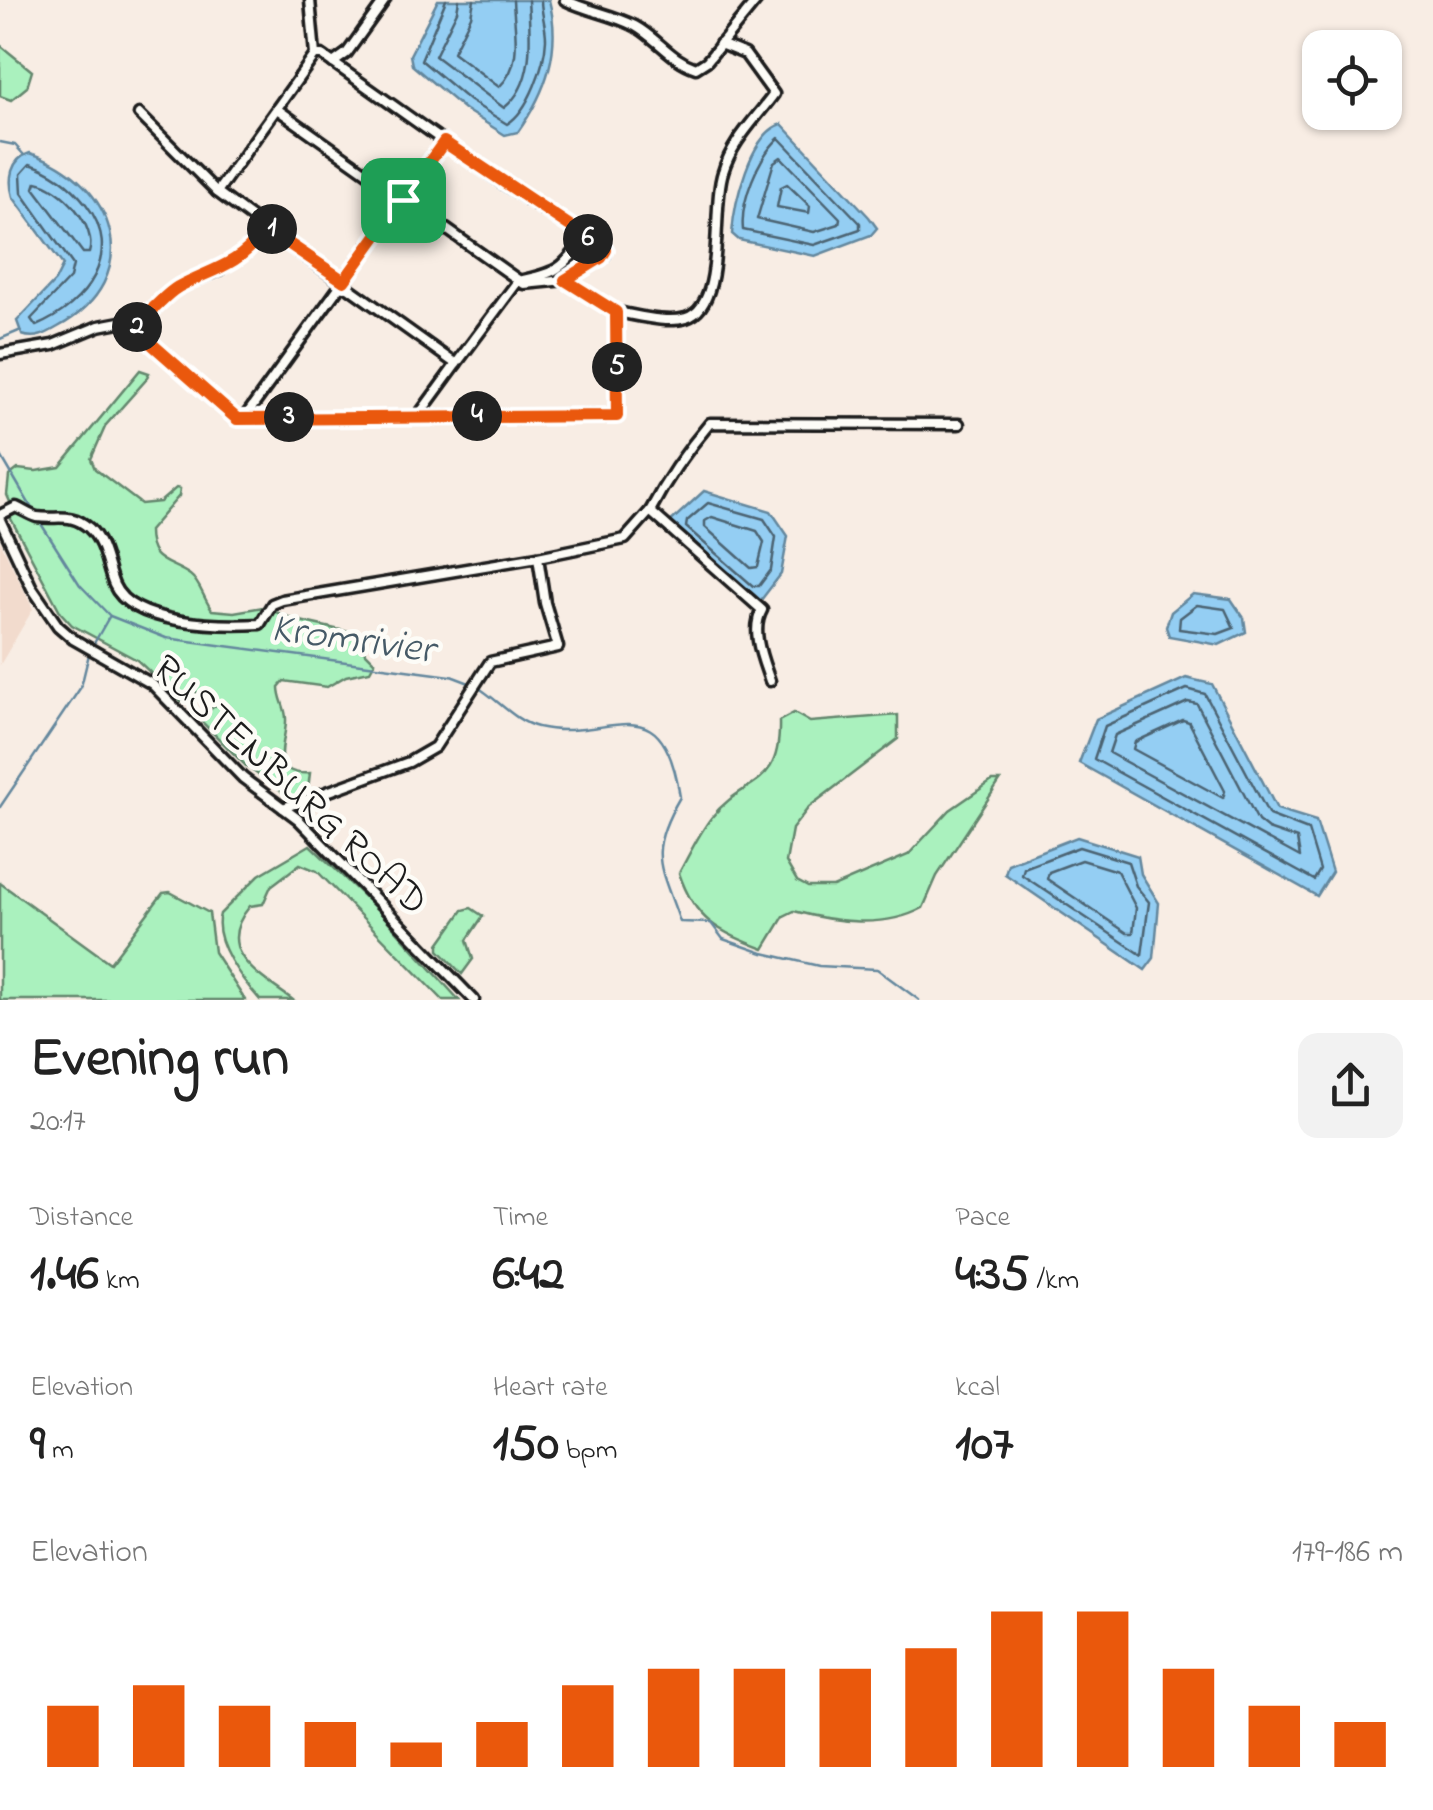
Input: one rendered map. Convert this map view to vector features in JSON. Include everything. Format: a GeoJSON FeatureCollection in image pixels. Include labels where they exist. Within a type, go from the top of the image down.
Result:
{"type":"FeatureCollection","features":[{"type":"Feature","properties":{"kind":"street"},"geometry":{"type":"LineString","coordinates":[[217,192],[315,55],[310,0]]}},
{"type":"Feature","properties":{"kind":"street"},"geometry":{"type":"LineString","coordinates":[[333,63],[347,53],[385,0]]}},
{"type":"Feature","properties":{"kind":"street"},"geometry":{"type":"LineString","coordinates":[[573,2],[628,22],[680,63],[696,68],[757,0]]}},
{"type":"Feature","properties":{"kind":"street"},"geometry":{"type":"LineString","coordinates":[[565,280],[616,312],[686,318],[698,311],[714,283],[714,222],[722,173],[743,132],[774,94],[744,54],[720,44]]}},
{"type":"Feature","properties":{"kind":"street"},"geometry":{"type":"LineString","coordinates":[[277,109],[518,280],[533,286],[565,280],[605,255],[606,250],[333,63],[315,55]]}},
{"type":"Feature","properties":{"kind":"street"},"geometry":{"type":"LineString","coordinates":[[139,114],[217,192],[456,364]]}},
{"type":"Feature","properties":{"kind":"street"},"geometry":{"type":"LineString","coordinates":[[245,417],[444,142]]}},
{"type":"Feature","properties":{"kind":"street"},"geometry":{"type":"LineString","coordinates":[[0,354],[54,345],[99,326],[133,321],[148,314],[179,286],[219,270],[244,253],[260,235],[260,224]]}},
{"type":"Feature","properties":{"kind":"street"},"geometry":{"type":"LineString","coordinates":[[418,416],[518,280],[553,274],[569,261],[585,237]]}},
{"type":"Feature","properties":{"kind":"street"},"geometry":{"type":"LineString","coordinates":[[133,321],[145,338],[237,419],[617,416],[616,312]]}},
{"type":"Feature","properties":{"kind":"street"},"geometry":{"type":"LineString","coordinates":[[0,517],[16,508],[38,517],[60,515],[77,520],[98,540],[118,592],[148,611],[205,626],[260,624],[272,604],[282,600],[625,539],[650,511],[672,480],[681,457],[710,423],[960,424]]}},
{"type":"Feature","properties":{"kind":"street"},"geometry":{"type":"LineString","coordinates":[[650,511],[762,610],[757,618],[760,654],[770,681]]}},
{"type":"Feature","properties":{"kind":"street","name":"RUSTENBURG ROAD"},"geometry":{"type":"LineString","coordinates":[[0,517],[38,599],[58,626],[152,684],[243,778],[284,808],[474,1000]]}},
{"type":"Feature","properties":{"kind":"street"},"geometry":{"type":"LineString","coordinates":[[284,808],[408,762],[435,747],[490,662],[558,647],[542,590],[538,557]]}},
{"type":"Feature","properties":{"kind":"shaded area"},"geometry":{"type":"Polygon","coordinates":[[[0,541],[33,609],[0,665],[0,541]]]}},
{"type":"Feature","properties":{"kind":"green space"},"geometry":{"type":"Polygon","coordinates":[[[0,45],[32,71],[27,87],[11,100],[0,96],[0,45]]]}},
{"type":"Feature","properties":{"kind":"green space"},"geometry":{"type":"Polygon","coordinates":[[[140,370],[149,373],[145,381],[106,425],[91,459],[95,469],[141,504],[160,502],[176,488],[180,489],[179,496],[149,531],[156,555],[193,578],[212,610],[234,612],[263,607],[296,620],[362,635],[359,646],[375,662],[370,671],[346,676],[327,687],[284,681],[279,687],[286,719],[283,763],[296,772],[310,773],[308,789],[291,798],[246,766],[198,718],[215,706],[214,695],[196,692],[181,701],[137,660],[72,625],[61,613],[10,517],[14,511],[7,495],[9,476],[18,469],[60,467],[140,370]]]}},
{"type":"Feature","properties":{"kind":"green space"},"geometry":{"type":"Polygon","coordinates":[[[794,713],[810,722],[898,715],[898,739],[809,807],[792,829],[786,862],[797,881],[808,887],[833,887],[908,855],[950,810],[992,781],[1000,781],[937,876],[923,908],[892,919],[859,922],[794,911],[784,916],[764,949],[710,922],[693,903],[679,873],[711,818],[767,771],[778,744],[779,721],[794,713]]]}},
{"type":"Feature","properties":{"kind":"green space"},"geometry":{"type":"Polygon","coordinates":[[[310,845],[377,909],[459,1000],[443,1000],[317,871],[300,864],[271,886],[263,904],[250,906],[240,922],[236,936],[244,960],[293,1000],[260,1000],[225,948],[220,936],[220,914],[259,875],[310,845]]]}},
{"type":"Feature","properties":{"kind":"green space"},"geometry":{"type":"Polygon","coordinates":[[[0,883],[110,963],[163,893],[170,892],[209,913],[214,952],[245,1000],[0,1000],[0,883]]]}},
{"type":"Feature","properties":{"kind":"green space"},"geometry":{"type":"Polygon","coordinates":[[[471,908],[483,916],[467,940],[473,959],[462,974],[439,950],[439,944],[463,910],[471,908]]]}},
{"type":"Feature","properties":{"kind":"water"},"geometry":{"type":"Polygon","coordinates":[[[438,0],[549,0],[554,36],[549,69],[544,86],[518,132],[505,135],[464,109],[412,65],[410,55],[438,0]]]}},
{"type":"Feature","properties":{"kind":"water"},"geometry":{"type":"Polygon","coordinates":[[[782,124],[869,217],[877,228],[871,235],[815,256],[739,240],[732,234],[740,188],[753,155],[771,130],[782,124]]]}},
{"type":"Feature","properties":{"kind":"water"},"geometry":{"type":"Polygon","coordinates":[[[30,153],[60,167],[83,185],[100,207],[110,232],[111,258],[104,283],[86,307],[54,330],[32,337],[22,335],[17,321],[55,281],[63,265],[13,197],[12,171],[18,160],[30,153]]]}},
{"type":"Feature","properties":{"kind":"water"},"geometry":{"type":"Polygon","coordinates":[[[704,491],[771,511],[788,536],[781,574],[758,604],[668,524],[704,491]]]}},
{"type":"Feature","properties":{"kind":"water"},"geometry":{"type":"Polygon","coordinates":[[[1193,594],[1231,599],[1244,618],[1246,632],[1219,645],[1169,636],[1166,627],[1171,612],[1193,594]]]}},
{"type":"Feature","properties":{"kind":"water"},"geometry":{"type":"Polygon","coordinates":[[[1186,678],[1212,684],[1277,809],[1316,821],[1332,872],[1317,896],[1079,763],[1096,719],[1186,678]]]}},
{"type":"Feature","properties":{"kind":"water"},"geometry":{"type":"Polygon","coordinates":[[[1077,837],[1138,856],[1141,874],[1159,903],[1154,958],[1145,970],[1005,874],[1008,864],[1077,837]]]}},
{"type":"Feature","properties":{"kind":"waterway"},"geometry":{"type":"LineString","coordinates":[[0,142],[15,145],[24,155]]}},
{"type":"Feature","properties":{"kind":"waterway"},"geometry":{"type":"LineString","coordinates":[[0,339],[19,331]]}},
{"type":"Feature","properties":{"kind":"waterway","name":"Kromrivier"},"geometry":{"type":"LineString","coordinates":[[0,454],[34,512]]}},
{"type":"Feature","properties":{"kind":"waterway","name":"Kromrivier"},"geometry":{"type":"LineString","coordinates":[[38,519],[80,585],[110,616],[166,638],[451,676],[472,684]]}},
{"type":"Feature","properties":{"kind":"waterway"},"geometry":{"type":"LineString","coordinates":[[93,645],[109,617]]}},
{"type":"Feature","properties":{"kind":"waterway"},"geometry":{"type":"LineString","coordinates":[[0,807],[81,687],[89,654]]}},
{"type":"Feature","properties":{"kind":"waterway","name":"Kromrivier"},"geometry":{"type":"LineString","coordinates":[[479,688],[515,716],[538,727],[564,730],[629,724],[646,727],[660,739],[672,761],[680,797],[660,847],[663,873],[680,922],[711,923],[723,939],[763,953],[819,966],[877,969],[919,1000]]}},
{"type":"Feature","properties":{"kind":"route"},"geometry":{"type":"LineString","coordinates":[[444,142],[606,250],[601,258],[565,280],[616,312],[617,416],[237,419],[145,338],[133,321],[148,314],[179,286],[219,270],[244,253],[260,235],[260,224],[344,281],[403,200],[444,142]]}}]}
